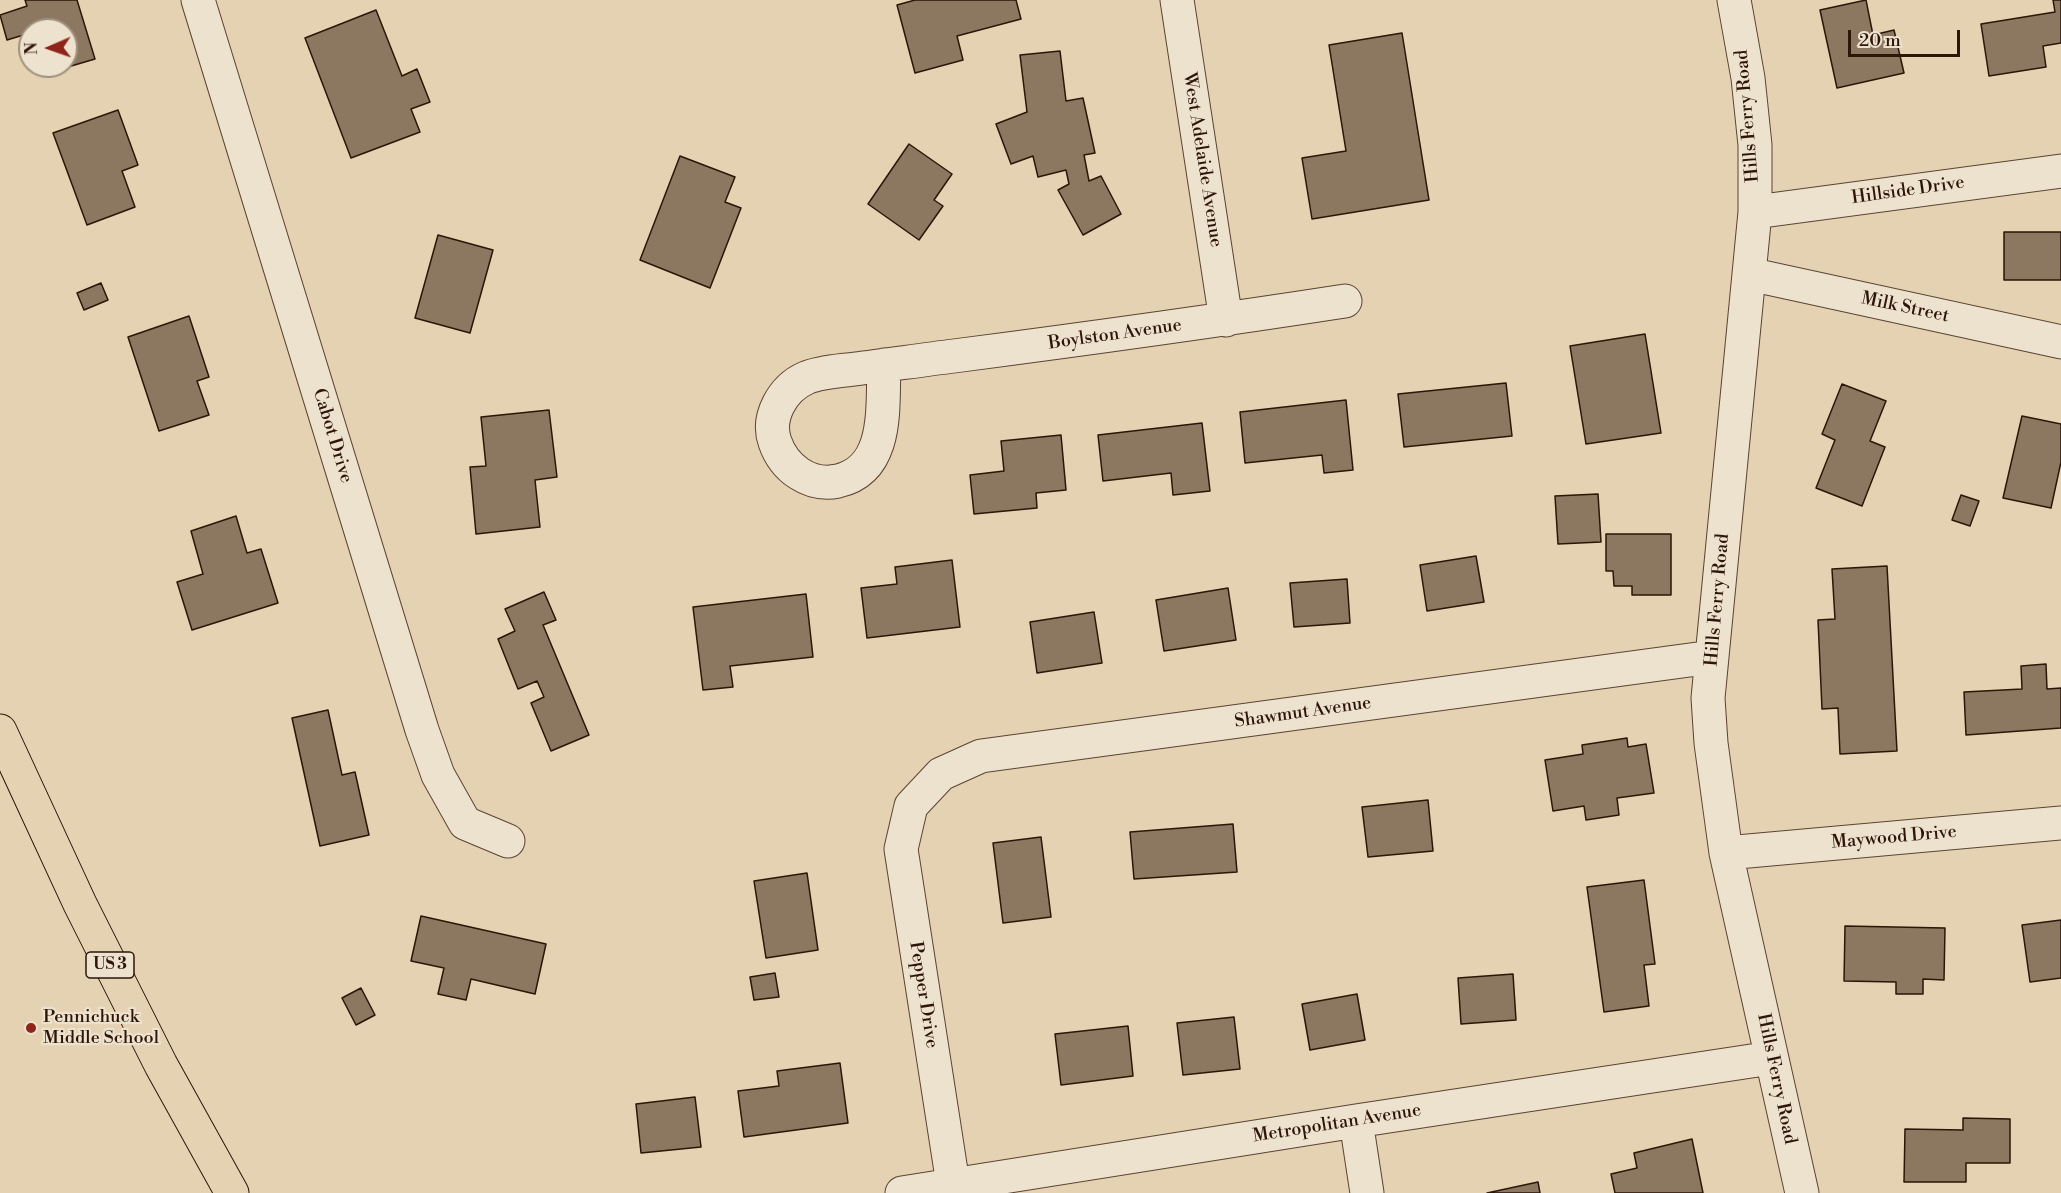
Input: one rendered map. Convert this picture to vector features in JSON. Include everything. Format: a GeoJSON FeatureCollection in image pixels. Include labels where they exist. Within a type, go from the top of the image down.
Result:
{"type":"FeatureCollection","features":[{"type":"Feature","properties":{"kind":"main road","name":"US 3"},"geometry":{"type":"LineString","coordinates":[[0,731],[80,904],[161,1065],[232,1193]]}},
{"type":"Feature","properties":{"kind":"street","name":"Cabot Drive"},"geometry":{"type":"LineString","coordinates":[[198,0],[422,730],[438,775],[465,823],[508,841]]}},
{"type":"Feature","properties":{"kind":"street","name":"West Adelaide Avenue"},"geometry":{"type":"LineString","coordinates":[[1177,0],[1226,320]]}},
{"type":"Feature","properties":{"kind":"street","name":"Hills Ferry Road"},"geometry":{"type":"LineString","coordinates":[[1734,0],[1748,78],[1755,144],[1755,212],[1708,698],[1711,743],[1726,853],[1802,1193]]}},
{"type":"Feature","properties":{"kind":"street","name":"Hillside Drive"},"geometry":{"type":"LineString","coordinates":[[1755,212],[2061,171]]}},
{"type":"Feature","properties":{"kind":"street","name":"Milk Street"},"geometry":{"type":"LineString","coordinates":[[1749,274],[2061,342]]}},
{"type":"Feature","properties":{"kind":"street","name":"Boylston Avenue"},"geometry":{"type":"LineString","coordinates":[[885,365],[1226,320],[1345,301]]}},
{"type":"Feature","properties":{"kind":"street","name":"Shawmut Avenue"},"geometry":{"type":"LineString","coordinates":[[911,806],[941,774],[981,756],[1712,657]]}},
{"type":"Feature","properties":{"kind":"street","name":"Pepper Drive"},"geometry":{"type":"LineString","coordinates":[[911,806],[901,849],[953,1184]]}},
{"type":"Feature","properties":{"kind":"street","name":"Maywood Drive"},"geometry":{"type":"LineString","coordinates":[[1726,853],[2061,823]]}},
{"type":"Feature","properties":{"kind":"street","name":"Metropolitan Avenue"},"geometry":{"type":"LineString","coordinates":[[902,1193],[1771,1058]]}},
{"type":"Feature","properties":{"kind":"street"},"geometry":{"type":"LineString","coordinates":[[1356,1121],[1366,1193]]}},
{"type":"Feature","properties":{"kind":"building"},"geometry":{"type":"Polygon","coordinates":[[[25,0],[77,0],[95,59],[78,64],[78,18],[18,18],[18,37],[7,40],[0,15],[27,6],[25,0]]]}},
{"type":"Feature","properties":{"kind":"building"},"geometry":{"type":"Polygon","coordinates":[[[915,0],[1016,0],[1021,19],[957,36],[963,60],[915,73],[897,5],[915,0]]]}},
{"type":"Feature","properties":{"kind":"building"},"geometry":{"type":"Polygon","coordinates":[[[1866,0],[1873,35],[1894,30],[1904,73],[1837,88],[1820,10],[1866,0]]]}},
{"type":"Feature","properties":{"kind":"building"},"geometry":{"type":"Polygon","coordinates":[[[2053,0],[2061,0],[2061,43],[2043,46],[2046,67],[1989,76],[1981,24],[2055,12],[2053,0]]]}},
{"type":"Feature","properties":{"kind":"building"},"geometry":{"type":"Polygon","coordinates":[[[376,10],[402,76],[417,69],[430,102],[411,109],[420,132],[351,158],[305,38],[376,10]]]}},
{"type":"Feature","properties":{"kind":"building"},"geometry":{"type":"Polygon","coordinates":[[[1402,33],[1429,200],[1312,219],[1302,158],[1346,151],[1329,45],[1402,33]]]}},
{"type":"Feature","properties":{"kind":"building"},"geometry":{"type":"Polygon","coordinates":[[[1060,51],[1066,101],[1083,98],[1095,153],[1084,155],[1089,181],[1101,176],[1121,214],[1083,235],[1058,190],[1069,184],[1066,170],[1038,177],[1033,156],[1011,164],[996,124],[1027,112],[1020,55],[1060,51]]]}},
{"type":"Feature","properties":{"kind":"building"},"geometry":{"type":"Polygon","coordinates":[[[118,110],[138,165],[122,171],[135,207],[87,225],[53,133],[118,110]]]}},
{"type":"Feature","properties":{"kind":"building"},"geometry":{"type":"Polygon","coordinates":[[[909,144],[952,174],[934,200],[943,206],[919,240],[868,204],[909,144]]]}},
{"type":"Feature","properties":{"kind":"building"},"geometry":{"type":"Polygon","coordinates":[[[680,156],[735,177],[725,202],[741,208],[710,288],[640,260],[680,156]]]}},
{"type":"Feature","properties":{"kind":"building"},"geometry":{"type":"Polygon","coordinates":[[[2004,232],[2061,232],[2061,280],[2004,280],[2004,232]]]}},
{"type":"Feature","properties":{"kind":"building"},"geometry":{"type":"Polygon","coordinates":[[[438,235],[493,250],[470,333],[415,318],[438,235]]]}},
{"type":"Feature","properties":{"kind":"building"},"geometry":{"type":"Polygon","coordinates":[[[101,283],[108,300],[84,310],[77,293],[101,283]]]}},
{"type":"Feature","properties":{"kind":"building"},"geometry":{"type":"Polygon","coordinates":[[[189,316],[209,377],[197,381],[209,415],[159,431],[128,337],[189,316]]]}},
{"type":"Feature","properties":{"kind":"building"},"geometry":{"type":"Polygon","coordinates":[[[1645,334],[1661,433],[1586,444],[1570,346],[1645,334]]]}},
{"type":"Feature","properties":{"kind":"building"},"geometry":{"type":"Polygon","coordinates":[[[1506,383],[1512,436],[1404,447],[1398,394],[1506,383]]]}},
{"type":"Feature","properties":{"kind":"building"},"geometry":{"type":"Polygon","coordinates":[[[1842,384],[1886,401],[1870,441],[1885,447],[1862,506],[1816,488],[1835,440],[1822,434],[1842,384]]]}},
{"type":"Feature","properties":{"kind":"building"},"geometry":{"type":"Polygon","coordinates":[[[1346,400],[1353,470],[1324,473],[1322,455],[1245,463],[1240,412],[1346,400]]]}},
{"type":"Feature","properties":{"kind":"building"},"geometry":{"type":"Polygon","coordinates":[[[549,410],[557,477],[535,480],[540,527],[476,534],[470,467],[486,466],[481,417],[549,410]]]}},
{"type":"Feature","properties":{"kind":"building"},"geometry":{"type":"Polygon","coordinates":[[[2022,416],[2061,424],[2061,462],[2051,508],[2003,498],[2022,416]]]}},
{"type":"Feature","properties":{"kind":"building"},"geometry":{"type":"Polygon","coordinates":[[[1202,423],[1210,491],[1173,495],[1171,473],[1103,481],[1098,435],[1202,423]]]}},
{"type":"Feature","properties":{"kind":"building"},"geometry":{"type":"Polygon","coordinates":[[[1061,435],[1066,490],[1036,493],[1037,508],[974,514],[970,475],[1004,471],[1001,441],[1061,435]]]}},
{"type":"Feature","properties":{"kind":"building"},"geometry":{"type":"Polygon","coordinates":[[[1598,494],[1601,542],[1558,544],[1555,496],[1598,494]]]}},
{"type":"Feature","properties":{"kind":"building"},"geometry":{"type":"Polygon","coordinates":[[[1961,495],[1979,501],[1970,526],[1952,520],[1961,495]]]}},
{"type":"Feature","properties":{"kind":"building"},"geometry":{"type":"Polygon","coordinates":[[[236,516],[247,553],[261,549],[278,603],[192,630],[177,582],[203,574],[191,531],[236,516]]]}},
{"type":"Feature","properties":{"kind":"building"},"geometry":{"type":"Polygon","coordinates":[[[1606,534],[1671,534],[1671,595],[1632,595],[1632,586],[1614,586],[1613,571],[1606,571],[1606,534]]]}},
{"type":"Feature","properties":{"kind":"building"},"geometry":{"type":"Polygon","coordinates":[[[1476,556],[1484,602],[1427,611],[1420,565],[1476,556]]]}},
{"type":"Feature","properties":{"kind":"building"},"geometry":{"type":"Polygon","coordinates":[[[952,560],[960,627],[867,638],[861,588],[897,584],[895,567],[952,560]]]}},
{"type":"Feature","properties":{"kind":"building"},"geometry":{"type":"Polygon","coordinates":[[[1887,566],[1897,751],[1840,754],[1838,708],[1822,709],[1818,620],[1835,619],[1832,569],[1887,566]]]}},
{"type":"Feature","properties":{"kind":"building"},"geometry":{"type":"Polygon","coordinates":[[[1347,579],[1350,623],[1294,627],[1290,583],[1347,579]]]}},
{"type":"Feature","properties":{"kind":"building"},"geometry":{"type":"Polygon","coordinates":[[[1228,588],[1236,640],[1164,651],[1156,600],[1228,588]]]}},
{"type":"Feature","properties":{"kind":"building"},"geometry":{"type":"Polygon","coordinates":[[[544,592],[556,620],[543,625],[589,735],[551,751],[531,703],[544,697],[537,681],[518,689],[498,639],[515,631],[505,609],[544,592]]]}},
{"type":"Feature","properties":{"kind":"building"},"geometry":{"type":"Polygon","coordinates":[[[806,594],[813,657],[730,666],[733,687],[703,690],[693,607],[806,594]]]}},
{"type":"Feature","properties":{"kind":"building"},"geometry":{"type":"Polygon","coordinates":[[[1094,612],[1102,663],[1037,673],[1030,622],[1094,612]]]}},
{"type":"Feature","properties":{"kind":"building"},"geometry":{"type":"Polygon","coordinates":[[[2046,664],[2047,689],[2061,688],[2061,728],[1966,735],[1964,692],[2022,689],[2021,666],[2046,664]]]}},
{"type":"Feature","properties":{"kind":"building"},"geometry":{"type":"Polygon","coordinates":[[[328,710],[342,775],[355,772],[369,835],[320,846],[292,718],[328,710]]]}},
{"type":"Feature","properties":{"kind":"building"},"geometry":{"type":"Polygon","coordinates":[[[1627,738],[1628,747],[1646,744],[1654,793],[1617,798],[1619,815],[1586,820],[1584,806],[1553,811],[1545,760],[1583,754],[1582,745],[1627,738]]]}},
{"type":"Feature","properties":{"kind":"building"},"geometry":{"type":"Polygon","coordinates":[[[1428,800],[1433,851],[1368,857],[1362,807],[1428,800]]]}},
{"type":"Feature","properties":{"kind":"building"},"geometry":{"type":"Polygon","coordinates":[[[1233,824],[1237,872],[1134,879],[1130,832],[1233,824]]]}},
{"type":"Feature","properties":{"kind":"building"},"geometry":{"type":"Polygon","coordinates":[[[1041,837],[1051,917],[1003,923],[993,843],[1041,837]]]}},
{"type":"Feature","properties":{"kind":"building"},"geometry":{"type":"Polygon","coordinates":[[[807,873],[818,950],[766,958],[754,881],[807,873]]]}},
{"type":"Feature","properties":{"kind":"building"},"geometry":{"type":"Polygon","coordinates":[[[1644,880],[1655,964],[1644,965],[1649,1006],[1604,1012],[1587,887],[1644,880]]]}},
{"type":"Feature","properties":{"kind":"building"},"geometry":{"type":"Polygon","coordinates":[[[421,916],[546,944],[535,994],[471,979],[466,1000],[438,994],[444,968],[411,961],[421,916]]]}},
{"type":"Feature","properties":{"kind":"building"},"geometry":{"type":"Polygon","coordinates":[[[2061,920],[2061,978],[2030,982],[2022,925],[2061,920]]]}},
{"type":"Feature","properties":{"kind":"building"},"geometry":{"type":"Polygon","coordinates":[[[1845,926],[1945,928],[1944,980],[1923,979],[1923,994],[1896,994],[1896,982],[1844,981],[1845,926]]]}},
{"type":"Feature","properties":{"kind":"building"},"geometry":{"type":"Polygon","coordinates":[[[775,973],[779,997],[754,1000],[750,977],[775,973]]]}},
{"type":"Feature","properties":{"kind":"building"},"geometry":{"type":"Polygon","coordinates":[[[1513,974],[1516,1020],[1461,1024],[1458,978],[1513,974]]]}},
{"type":"Feature","properties":{"kind":"building"},"geometry":{"type":"Polygon","coordinates":[[[361,988],[375,1015],[356,1025],[342,998],[361,988]]]}},
{"type":"Feature","properties":{"kind":"building"},"geometry":{"type":"Polygon","coordinates":[[[1357,994],[1365,1040],[1310,1050],[1302,1004],[1357,994]]]}},
{"type":"Feature","properties":{"kind":"building"},"geometry":{"type":"Polygon","coordinates":[[[1234,1017],[1240,1069],[1183,1075],[1177,1023],[1234,1017]]]}},
{"type":"Feature","properties":{"kind":"building"},"geometry":{"type":"Polygon","coordinates":[[[1128,1026],[1133,1076],[1061,1085],[1055,1034],[1128,1026]]]}},
{"type":"Feature","properties":{"kind":"building"},"geometry":{"type":"Polygon","coordinates":[[[840,1063],[848,1123],[744,1137],[738,1091],[779,1086],[777,1071],[840,1063]]]}},
{"type":"Feature","properties":{"kind":"building"},"geometry":{"type":"Polygon","coordinates":[[[695,1097],[701,1147],[641,1153],[636,1104],[695,1097]]]}},
{"type":"Feature","properties":{"kind":"building"},"geometry":{"type":"Polygon","coordinates":[[[1963,1118],[2010,1119],[2010,1163],[1966,1163],[1966,1182],[1904,1182],[1905,1129],[1963,1130],[1963,1118]]]}},
{"type":"Feature","properties":{"kind":"building"},"geometry":{"type":"Polygon","coordinates":[[[1692,1139],[1703,1193],[1615,1193],[1611,1174],[1637,1168],[1634,1153],[1692,1139]]]}},
{"type":"Feature","properties":{"kind":"building"},"geometry":{"type":"Polygon","coordinates":[[[1538,1182],[1540,1193],[1487,1193],[1538,1182]]]}},
{"type":"Feature","properties":{"kind":"place","name":"Pennichuck Middle School"},"geometry":{"type":"Point","coordinates":[31,1028]}}]}
